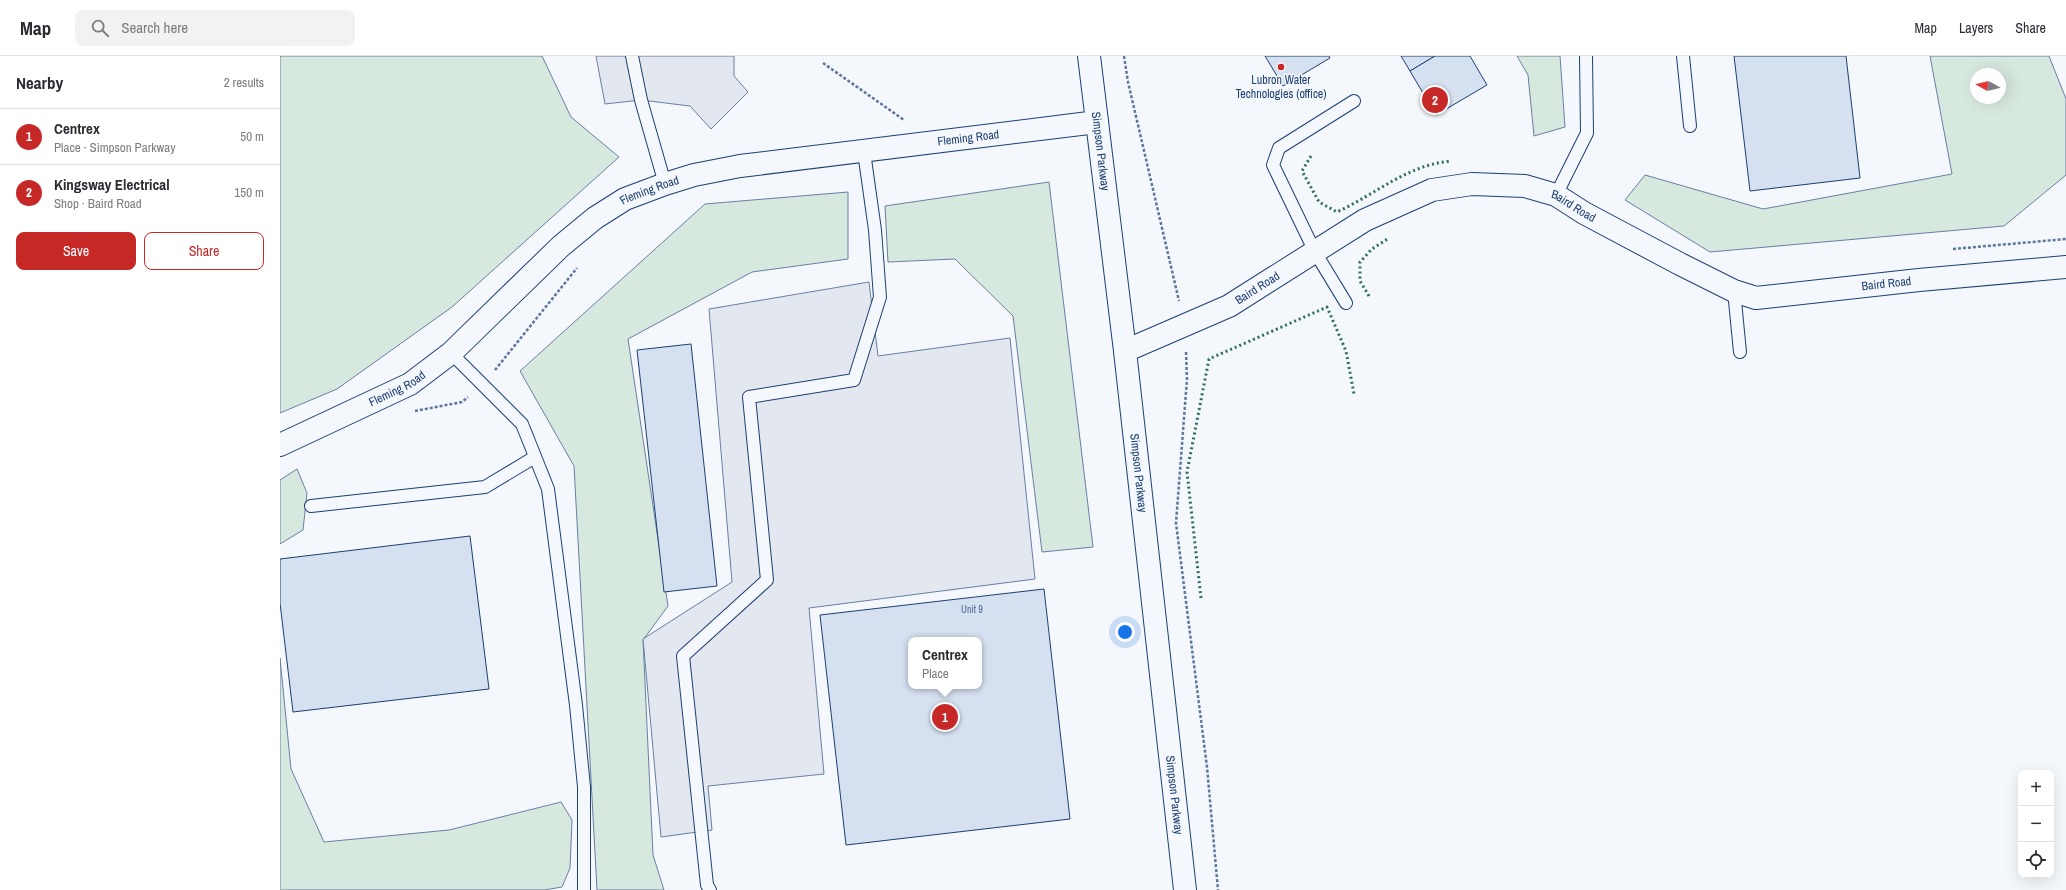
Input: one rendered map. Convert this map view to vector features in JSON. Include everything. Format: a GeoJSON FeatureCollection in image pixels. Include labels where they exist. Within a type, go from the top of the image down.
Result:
{"type":"FeatureCollection","features":[{"type":"Feature","properties":{"kind":"street","name":"Simpson Parkway"},"geometry":{"type":"LineString","coordinates":[[1089,56],[1125,351],[1186,890]]}},
{"type":"Feature","properties":{"kind":"street","name":"Fleming Road"},"geometry":{"type":"LineString","coordinates":[[280,445],[410,384],[451,353],[561,246],[595,218],[625,199],[694,175],[740,166],[864,152],[1097,122]]}},
{"type":"Feature","properties":{"kind":"street","name":"Baird Road"},"geometry":{"type":"LineString","coordinates":[[1125,351],[1229,306],[1365,220],[1432,190],[1472,184],[1524,186],[1556,195],[1584,213],[1680,264],[1734,290],[1756,298],[2066,267]]}},
{"type":"Feature","properties":{"kind":"lane"},"geometry":{"type":"LineString","coordinates":[[632,56],[641,100],[665,184]]}},
{"type":"Feature","properties":{"kind":"lane"},"geometry":{"type":"LineString","coordinates":[[1556,195],[1587,133],[1586,56]]}},
{"type":"Feature","properties":{"kind":"lane"},"geometry":{"type":"LineString","coordinates":[[1683,56],[1690,126]]}},
{"type":"Feature","properties":{"kind":"lane"},"geometry":{"type":"LineString","coordinates":[[1346,303],[1315,252],[1273,165],[1279,148],[1354,101]]}},
{"type":"Feature","properties":{"kind":"lane"},"geometry":{"type":"LineString","coordinates":[[710,890],[707,885],[701,833],[684,656],[768,580],[749,397],[854,380],[880,297],[875,230],[864,152]]}},
{"type":"Feature","properties":{"kind":"lane"},"geometry":{"type":"LineString","coordinates":[[1734,290],[1740,352]]}},
{"type":"Feature","properties":{"kind":"lane"},"geometry":{"type":"LineString","coordinates":[[451,353],[522,424],[548,489],[576,705],[584,787],[584,890]]}},
{"type":"Feature","properties":{"kind":"lane"},"geometry":{"type":"LineString","coordinates":[[311,506],[485,487],[536,457]]}},
{"type":"Feature","properties":{"kind":"path"},"geometry":{"type":"LineString","coordinates":[[1124,56],[1128,82],[1185,325],[1187,379],[1176,523],[1207,767],[1218,890]]}},
{"type":"Feature","properties":{"kind":"path"},"geometry":{"type":"LineString","coordinates":[[823,63],[903,119],[913,145]]}},
{"type":"Feature","properties":{"kind":"shaded area"},"geometry":{"type":"Polygon","coordinates":[[[280,56],[542,56],[571,117],[619,157],[452,307],[337,389],[280,413],[280,56]]]}},
{"type":"Feature","properties":{"kind":"shaded area"},"geometry":{"type":"Polygon","coordinates":[[[596,56],[734,56],[734,76],[748,92],[711,129],[690,106],[641,100],[605,104],[596,56]]]}},
{"type":"Feature","properties":{"kind":"shaded area"},"geometry":{"type":"Polygon","coordinates":[[[1517,56],[1560,56],[1565,127],[1534,136],[1528,75],[1517,56]]]}},
{"type":"Feature","properties":{"kind":"shaded area"},"geometry":{"type":"Polygon","coordinates":[[[1930,56],[2049,56],[2066,99],[2066,175],[2004,226],[1710,252],[1625,200],[1645,175],[1763,209],[1952,174],[1930,56]]]}},
{"type":"Feature","properties":{"kind":"shaded area"},"geometry":{"type":"Polygon","coordinates":[[[1049,182],[1093,547],[1042,552],[1013,316],[955,259],[888,262],[885,206],[1049,182]]]}},
{"type":"Feature","properties":{"kind":"shaded area"},"geometry":{"type":"Polygon","coordinates":[[[848,192],[848,259],[752,272],[628,339],[668,606],[643,640],[653,855],[664,890],[597,890],[574,466],[520,371],[705,204],[848,192]]]}},
{"type":"Feature","properties":{"kind":"shaded area"},"geometry":{"type":"Polygon","coordinates":[[[869,282],[878,356],[1010,338],[1035,579],[809,608],[824,774],[708,786],[712,830],[661,837],[643,639],[732,582],[709,309],[869,282]]]}},
{"type":"Feature","properties":{"kind":"shaded area"},"geometry":{"type":"Polygon","coordinates":[[[297,469],[307,493],[303,530],[280,544],[280,480],[297,469]]]}},
{"type":"Feature","properties":{"kind":"shaded area"},"geometry":{"type":"Polygon","coordinates":[[[280,658],[291,769],[324,842],[449,830],[561,802],[572,820],[570,868],[562,887],[544,890],[280,890],[280,658]]]}},
{"type":"Feature","properties":{"kind":"building"},"geometry":{"type":"Polygon","coordinates":[[[1265,56],[1329,56],[1330,58],[1283,86],[1265,56]]]}},
{"type":"Feature","properties":{"kind":"building"},"geometry":{"type":"Polygon","coordinates":[[[1401,56],[1435,56],[1410,71],[1401,56]]]}},
{"type":"Feature","properties":{"kind":"building"},"geometry":{"type":"Polygon","coordinates":[[[1435,56],[1470,56],[1487,85],[1436,115],[1410,71],[1435,56]]]}},
{"type":"Feature","properties":{"kind":"building"},"geometry":{"type":"Polygon","coordinates":[[[1734,56],[1846,56],[1860,178],[1750,191],[1734,56]]]}},
{"type":"Feature","properties":{"kind":"building"},"geometry":{"type":"Polygon","coordinates":[[[691,344],[717,586],[664,592],[637,350],[691,344]]]}},
{"type":"Feature","properties":{"kind":"building"},"geometry":{"type":"Polygon","coordinates":[[[470,536],[489,689],[293,712],[280,603],[280,559],[470,536]]]}},
{"type":"Feature","properties":{"kind":"building"},"geometry":{"type":"Polygon","coordinates":[[[1044,589],[1070,819],[846,845],[820,615],[1044,589]]]}},
{"type":"Feature","properties":{"kind":"hedge"},"geometry":{"type":"LineString","coordinates":[[1311,156],[1302,171],[1319,202],[1337,212],[1406,174],[1420,168],[1451,161]]}},
{"type":"Feature","properties":{"kind":"hedge"},"geometry":{"type":"LineString","coordinates":[[1369,296],[1360,281],[1360,262],[1372,249],[1389,238]]}},
{"type":"Feature","properties":{"kind":"hedge"},"geometry":{"type":"LineString","coordinates":[[1201,598],[1187,472],[1209,359],[1327,307],[1346,351],[1354,394]]}},
{"type":"Feature","properties":{"kind":"place","name":"Lubron Water Technologies (office)"},"geometry":{"type":"Point","coordinates":[1281,67]}},
{"type":"Feature","properties":{"kind":"place","name":"Kingsway Electrical"},"geometry":{"type":"Point","coordinates":[1435,100]}},
{"type":"Feature","properties":{"kind":"place","name":"Centrex"},"geometry":{"type":"Point","coordinates":[945,717]}}]}
